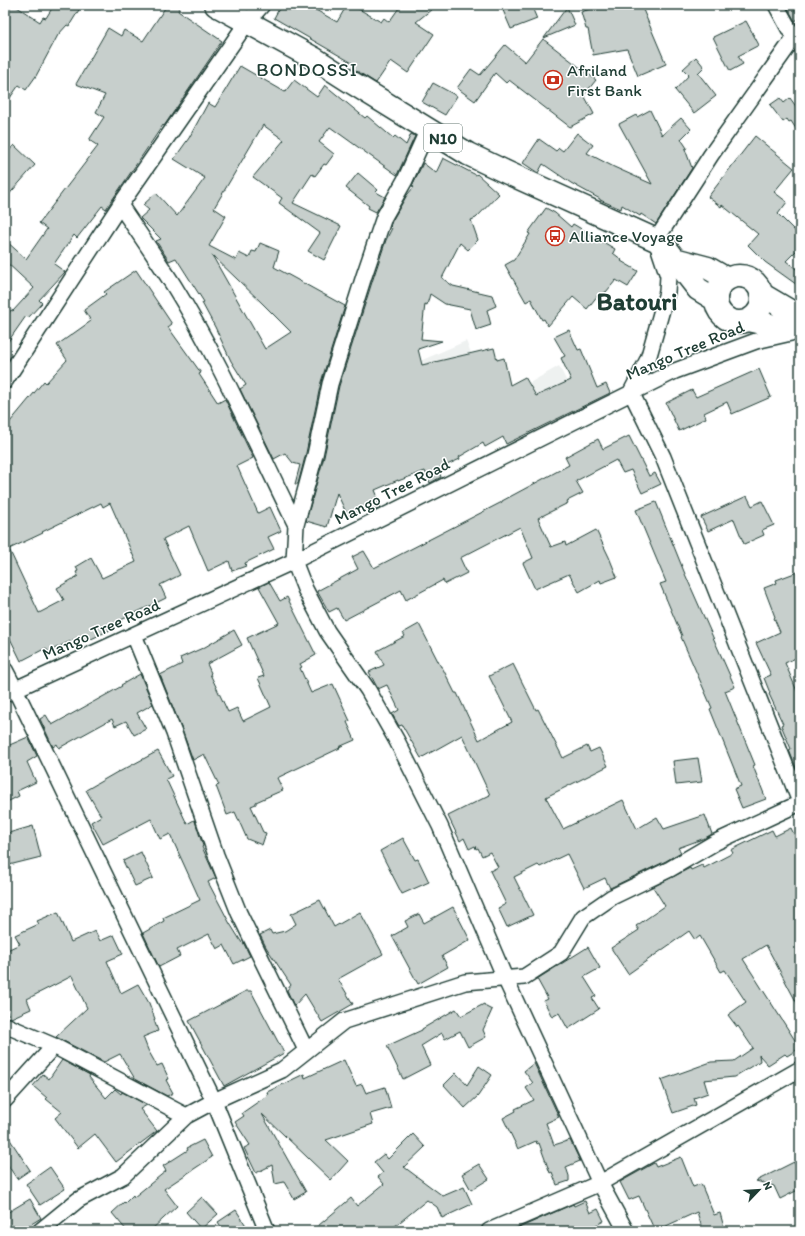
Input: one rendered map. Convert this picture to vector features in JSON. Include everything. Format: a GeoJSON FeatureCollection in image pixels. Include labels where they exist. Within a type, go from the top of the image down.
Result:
{"type":"FeatureCollection","features":[{"type":"Feature","properties":{"kind":"highway","name":"N10"},"geometry":{"type":"LineString","coordinates":[[216,5],[248,21],[315,59],[468,154],[656,240],[666,248],[698,289],[716,300]]}},
{"type":"Feature","properties":{"kind":"highway"},"geometry":{"type":"LineString","coordinates":[[674,259],[708,268],[727,278]]}},
{"type":"Feature","properties":{"kind":"highway"},"geometry":{"type":"LineString","coordinates":[[736,275],[749,278],[759,287],[761,294],[761,306],[758,312],[748,320],[741,322],[728,319],[721,314],[717,306],[717,289],[727,278],[736,275]]}},
{"type":"Feature","properties":{"kind":"highway"},"geometry":{"type":"LineString","coordinates":[[761,294],[800,316]]}},
{"type":"Feature","properties":{"kind":"highway"},"geometry":{"type":"LineString","coordinates":[[748,320],[779,327],[800,323]]}},
{"type":"Feature","properties":{"kind":"street"},"geometry":{"type":"LineString","coordinates":[[5,381],[120,205],[248,21],[262,5]]}},
{"type":"Feature","properties":{"kind":"street"},"geometry":{"type":"LineString","coordinates":[[40,1231],[78,1200],[123,1176],[186,1116],[214,1101],[282,1070],[344,1021],[465,982],[524,977],[561,953],[583,917],[612,897],[670,869],[799,796],[664,457],[631,392],[648,359],[667,292],[668,276],[656,240],[711,154],[797,35],[776,5]]}},
{"type":"Feature","properties":{"kind":"street"},"geometry":{"type":"LineString","coordinates":[[428,130],[405,180],[384,218],[330,384],[315,455],[296,525],[294,561],[305,588],[327,631],[368,690],[397,741],[440,826],[506,978],[600,1183],[626,1231]]}},
{"type":"Feature","properties":{"kind":"street"},"geometry":{"type":"LineString","coordinates":[[120,205],[174,286],[196,324],[219,367],[296,525]]}},
{"type":"Feature","properties":{"kind":"street","name":"Mango Tree Road"},"geometry":{"type":"LineString","coordinates":[[10,691],[134,636],[294,561],[675,371],[756,341],[787,333],[800,333]]}},
{"type":"Feature","properties":{"kind":"street"},"geometry":{"type":"LineString","coordinates":[[134,636],[174,733],[216,855],[239,914],[306,1050]]}},
{"type":"Feature","properties":{"kind":"street"},"geometry":{"type":"LineString","coordinates":[[5,670],[10,691],[214,1101],[267,1231]]}},
{"type":"Feature","properties":{"kind":"street"},"geometry":{"type":"LineString","coordinates":[[5,1025],[54,1046],[186,1116]]}},
{"type":"Feature","properties":{"kind":"street"},"geometry":{"type":"LineString","coordinates":[[5,1100],[54,1046]]}},
{"type":"Feature","properties":{"kind":"street"},"geometry":{"type":"LineString","coordinates":[[489,1231],[600,1183],[800,1069]]}},
{"type":"Feature","properties":{"kind":"shaded area"},"geometry":{"type":"Polygon","coordinates":[[[466,341],[493,404],[559,366],[574,396],[445,415],[418,362],[466,341]]]}},
{"type":"Feature","properties":{"kind":"building"},"geometry":{"type":"Polygon","coordinates":[[[5,5],[14,5],[40,22],[43,17],[46,18],[54,5],[82,5],[69,26],[67,25],[58,35],[36,76],[26,90],[19,85],[5,105],[5,5]]]}},
{"type":"Feature","properties":{"kind":"building"},"geometry":{"type":"Polygon","coordinates":[[[167,5],[181,5],[178,11],[222,41],[106,209],[102,206],[77,238],[74,235],[54,264],[65,272],[39,300],[42,303],[28,318],[26,316],[5,346],[5,319],[11,310],[13,311],[34,288],[5,261],[5,240],[26,259],[47,229],[39,223],[98,146],[89,140],[104,117],[96,112],[105,95],[76,84],[108,28],[121,36],[124,30],[143,41],[167,5]]]}},
{"type":"Feature","properties":{"kind":"building"},"geometry":{"type":"Polygon","coordinates":[[[281,5],[307,5],[337,22],[347,5],[352,5],[381,22],[384,18],[389,22],[401,5],[437,5],[416,22],[434,34],[408,73],[391,61],[376,83],[352,68],[354,64],[274,18],[281,5]]]}},
{"type":"Feature","properties":{"kind":"building"},"geometry":{"type":"Polygon","coordinates":[[[511,5],[531,5],[537,19],[511,29],[502,8],[511,5]]]}},
{"type":"Feature","properties":{"kind":"building"},"geometry":{"type":"Polygon","coordinates":[[[602,5],[641,5],[666,64],[638,76],[627,49],[593,55],[588,29],[586,29],[581,12],[602,5]]]}},
{"type":"Feature","properties":{"kind":"building"},"geometry":{"type":"Polygon","coordinates":[[[786,5],[800,5],[800,18],[795,21],[786,5]]]}},
{"type":"Feature","properties":{"kind":"building"},"geometry":{"type":"Polygon","coordinates":[[[567,7],[575,25],[544,38],[567,7]]]}},
{"type":"Feature","properties":{"kind":"building"},"geometry":{"type":"Polygon","coordinates":[[[746,21],[759,45],[738,56],[743,64],[730,71],[713,37],[746,21]]]}},
{"type":"Feature","properties":{"kind":"building","name":"Afriland First Bank"},"geometry":{"type":"Polygon","coordinates":[[[543,39],[596,80],[584,95],[594,114],[570,127],[509,80],[506,83],[495,73],[475,101],[457,88],[471,69],[480,75],[505,45],[525,62],[543,39]]]}},
{"type":"Feature","properties":{"kind":"building"},"geometry":{"type":"Polygon","coordinates":[[[696,57],[704,67],[698,73],[716,96],[694,113],[675,90],[689,75],[683,69],[696,57]]]}},
{"type":"Feature","properties":{"kind":"building"},"geometry":{"type":"Polygon","coordinates":[[[240,66],[285,92],[294,80],[317,97],[325,85],[365,118],[367,116],[393,138],[395,136],[406,145],[411,134],[415,136],[397,175],[330,127],[319,142],[334,154],[315,176],[312,174],[293,203],[341,226],[324,260],[308,251],[320,233],[279,203],[282,198],[253,177],[284,140],[263,125],[214,208],[226,216],[209,246],[236,260],[239,253],[249,258],[252,251],[256,252],[260,243],[279,251],[274,267],[345,306],[321,382],[298,484],[295,484],[300,465],[293,463],[285,453],[274,459],[240,389],[246,385],[231,361],[202,303],[204,302],[176,258],[169,261],[156,241],[161,239],[140,218],[149,210],[143,205],[156,193],[177,216],[205,178],[174,159],[189,138],[208,103],[215,107],[240,66]],[[212,255],[265,349],[291,332],[212,255]]]}},
{"type":"Feature","properties":{"kind":"building"},"geometry":{"type":"Polygon","coordinates":[[[433,83],[457,96],[445,115],[422,102],[433,83]]]}},
{"type":"Feature","properties":{"kind":"building"},"geometry":{"type":"Polygon","coordinates":[[[780,98],[784,103],[790,98],[800,112],[800,135],[791,121],[789,122],[787,119],[783,122],[770,105],[780,98]]]}},
{"type":"Feature","properties":{"kind":"building"},"geometry":{"type":"Polygon","coordinates":[[[650,110],[662,135],[681,118],[691,129],[681,139],[687,148],[685,149],[692,168],[656,224],[641,214],[640,216],[622,205],[621,209],[600,200],[543,164],[538,173],[523,163],[539,139],[556,151],[559,148],[563,151],[577,133],[593,145],[587,153],[652,184],[619,124],[636,115],[637,117],[650,110]]]}},
{"type":"Feature","properties":{"kind":"building"},"geometry":{"type":"Polygon","coordinates":[[[755,136],[794,168],[774,192],[787,202],[778,214],[800,236],[800,247],[786,261],[800,272],[800,287],[765,262],[748,245],[758,234],[722,205],[721,207],[708,197],[755,136]]]}},
{"type":"Feature","properties":{"kind":"building"},"geometry":{"type":"Polygon","coordinates":[[[14,145],[35,165],[5,199],[5,155],[14,145]]]}},
{"type":"Feature","properties":{"kind":"building"},"geometry":{"type":"Polygon","coordinates":[[[443,158],[476,175],[477,174],[499,194],[476,218],[471,220],[478,240],[468,250],[460,243],[442,278],[453,286],[492,295],[496,306],[487,310],[491,325],[476,330],[470,309],[445,304],[430,294],[427,305],[425,304],[421,339],[442,341],[418,349],[422,365],[494,348],[497,360],[504,358],[510,385],[525,377],[536,396],[571,380],[561,358],[565,356],[554,337],[569,330],[578,350],[581,349],[597,388],[606,384],[610,393],[506,444],[503,437],[485,447],[483,443],[459,457],[460,459],[438,469],[441,477],[430,483],[425,471],[375,490],[381,508],[369,513],[367,508],[348,517],[337,493],[327,527],[306,521],[324,457],[339,386],[386,240],[392,228],[390,226],[407,195],[414,187],[412,186],[423,163],[436,173],[443,158]]]}},
{"type":"Feature","properties":{"kind":"building"},"geometry":{"type":"Polygon","coordinates":[[[358,173],[378,190],[376,192],[385,197],[376,212],[368,208],[369,206],[346,188],[358,173]]]}},
{"type":"Feature","properties":{"kind":"building"},"geometry":{"type":"Polygon","coordinates":[[[546,208],[555,213],[571,227],[573,224],[615,249],[613,253],[622,260],[621,261],[638,271],[628,287],[616,280],[601,297],[598,295],[587,309],[573,297],[548,326],[544,319],[542,320],[531,299],[526,302],[505,265],[514,260],[530,234],[528,233],[546,208]]]}},
{"type":"Feature","properties":{"kind":"building"},"geometry":{"type":"Polygon","coordinates":[[[136,270],[172,324],[168,327],[201,373],[199,374],[218,403],[225,399],[253,458],[237,466],[258,513],[270,507],[281,531],[268,537],[274,549],[245,563],[246,566],[232,571],[229,561],[208,571],[189,526],[163,539],[180,575],[160,585],[166,598],[121,620],[122,621],[111,627],[112,629],[85,642],[81,636],[48,652],[46,648],[21,661],[5,628],[5,428],[44,381],[46,383],[67,360],[57,345],[91,321],[84,310],[106,294],[104,292],[136,270]],[[101,503],[9,549],[39,613],[64,600],[57,588],[78,576],[76,567],[91,558],[102,578],[136,562],[110,503],[103,507],[101,503]]]}},
{"type":"Feature","properties":{"kind":"building"},"geometry":{"type":"Polygon","coordinates":[[[759,369],[771,397],[732,414],[727,402],[704,413],[706,418],[679,431],[666,403],[692,390],[696,397],[759,369]]]}},
{"type":"Feature","properties":{"kind":"building"},"geometry":{"type":"Polygon","coordinates":[[[629,436],[649,476],[655,473],[661,484],[642,493],[631,470],[623,473],[616,460],[576,481],[583,493],[567,501],[568,503],[538,518],[551,547],[565,542],[566,546],[596,530],[617,577],[601,583],[600,580],[579,592],[569,574],[535,589],[523,563],[533,558],[520,527],[460,558],[467,573],[445,584],[443,580],[406,600],[401,590],[344,620],[337,608],[329,612],[317,591],[358,569],[352,557],[364,551],[374,568],[502,502],[569,465],[565,457],[598,439],[603,449],[629,436]]]}},
{"type":"Feature","properties":{"kind":"building"},"geometry":{"type":"Polygon","coordinates":[[[747,496],[752,506],[762,501],[774,525],[762,530],[764,535],[744,544],[734,519],[708,531],[701,517],[747,496]]]}},
{"type":"Feature","properties":{"kind":"building"},"geometry":{"type":"Polygon","coordinates":[[[656,502],[685,574],[735,687],[725,691],[755,765],[753,766],[766,799],[742,808],[734,789],[741,786],[710,709],[712,708],[660,584],[666,582],[636,510],[656,502]]]}},
{"type":"Feature","properties":{"kind":"building"},"geometry":{"type":"Polygon","coordinates":[[[800,571],[800,656],[785,663],[800,698],[800,778],[789,750],[791,749],[781,725],[783,724],[769,694],[770,693],[764,678],[771,675],[756,643],[780,632],[764,588],[777,583],[776,580],[800,571]]]}},
{"type":"Feature","properties":{"kind":"building"},"geometry":{"type":"Polygon","coordinates":[[[269,582],[280,601],[287,597],[316,655],[300,664],[302,667],[300,668],[311,693],[333,684],[350,721],[347,722],[355,740],[277,778],[283,790],[256,802],[256,804],[251,806],[263,832],[266,833],[262,845],[247,839],[235,812],[227,815],[216,786],[219,785],[204,754],[193,760],[160,675],[182,664],[180,658],[205,647],[234,630],[242,645],[207,664],[211,673],[210,674],[228,712],[237,708],[243,721],[271,707],[258,678],[264,676],[247,638],[279,623],[259,587],[269,582]]]}},
{"type":"Feature","properties":{"kind":"building"},"geometry":{"type":"Polygon","coordinates":[[[419,624],[455,693],[457,693],[479,740],[512,722],[489,676],[513,664],[536,710],[538,709],[563,758],[587,746],[590,752],[599,748],[608,766],[546,797],[563,829],[623,800],[637,829],[657,817],[664,829],[705,815],[712,834],[678,848],[681,852],[666,861],[610,888],[605,878],[584,888],[567,854],[540,867],[538,865],[514,877],[533,915],[507,927],[498,908],[506,904],[490,871],[498,867],[490,852],[482,856],[478,848],[476,849],[475,846],[469,849],[464,838],[460,841],[448,816],[490,795],[462,735],[421,758],[402,725],[399,726],[392,714],[399,710],[387,685],[378,689],[369,672],[384,665],[377,651],[405,636],[403,633],[419,624]]]}},
{"type":"Feature","properties":{"kind":"building"},"geometry":{"type":"Polygon","coordinates":[[[140,674],[153,704],[137,713],[146,729],[134,735],[126,721],[115,726],[112,719],[59,748],[57,744],[53,747],[40,719],[46,715],[52,725],[122,686],[121,685],[140,674]]]}},
{"type":"Feature","properties":{"kind":"building"},"geometry":{"type":"Polygon","coordinates":[[[28,737],[37,756],[27,762],[36,782],[17,791],[19,796],[5,803],[5,747],[28,737]]]}},
{"type":"Feature","properties":{"kind":"building"},"geometry":{"type":"Polygon","coordinates":[[[158,751],[172,776],[166,779],[187,824],[194,820],[195,821],[203,846],[202,847],[216,878],[208,882],[229,922],[242,943],[243,942],[250,956],[234,964],[224,945],[217,949],[209,934],[177,950],[180,956],[159,967],[143,933],[164,921],[163,918],[200,900],[170,834],[160,839],[151,819],[103,844],[91,822],[101,816],[86,790],[158,751]]]}},
{"type":"Feature","properties":{"kind":"building"},"geometry":{"type":"Polygon","coordinates":[[[698,758],[702,782],[676,785],[673,761],[698,758]]]}},
{"type":"Feature","properties":{"kind":"building"},"geometry":{"type":"Polygon","coordinates":[[[33,826],[41,857],[5,866],[5,834],[33,826]]]}},
{"type":"Feature","properties":{"kind":"building"},"geometry":{"type":"Polygon","coordinates":[[[791,828],[800,847],[800,854],[796,856],[800,866],[800,1009],[766,945],[743,959],[800,1048],[787,1056],[785,1054],[768,1065],[759,1055],[760,1061],[734,1077],[704,1080],[708,1093],[694,1098],[696,1105],[673,1113],[661,1080],[711,1062],[734,1061],[753,1048],[738,1026],[737,1027],[728,1015],[746,1002],[725,970],[721,972],[700,936],[695,940],[689,931],[628,974],[611,948],[639,930],[636,926],[665,906],[653,887],[690,868],[691,870],[702,865],[704,868],[733,853],[731,850],[772,830],[775,836],[791,828]]]}},
{"type":"Feature","properties":{"kind":"building"},"geometry":{"type":"Polygon","coordinates":[[[403,838],[415,860],[418,859],[429,882],[402,894],[380,851],[403,838]]]}},
{"type":"Feature","properties":{"kind":"building"},"geometry":{"type":"Polygon","coordinates":[[[141,852],[153,878],[135,886],[123,861],[141,852]]]}},
{"type":"Feature","properties":{"kind":"building"},"geometry":{"type":"Polygon","coordinates":[[[320,900],[334,927],[360,912],[383,954],[338,979],[353,1004],[322,1022],[305,994],[294,1006],[287,990],[291,985],[266,947],[260,935],[270,930],[272,934],[285,931],[296,924],[291,914],[320,900]]]}},
{"type":"Feature","properties":{"kind":"building"},"geometry":{"type":"Polygon","coordinates":[[[453,907],[470,940],[442,956],[448,967],[418,984],[392,936],[408,927],[405,921],[419,914],[424,923],[453,907]]]}},
{"type":"Feature","properties":{"kind":"building"},"geometry":{"type":"Polygon","coordinates":[[[58,912],[71,942],[95,931],[100,941],[114,935],[123,954],[107,961],[121,993],[138,984],[149,1003],[158,1031],[143,1037],[157,1066],[162,1064],[169,1079],[166,1080],[173,1093],[167,1096],[135,1079],[120,1054],[104,1062],[56,1037],[87,1008],[72,976],[27,999],[31,1009],[11,1018],[10,1017],[5,1008],[5,951],[20,944],[15,935],[39,924],[37,921],[58,912]]]}},
{"type":"Feature","properties":{"kind":"building"},"geometry":{"type":"Polygon","coordinates":[[[588,947],[600,968],[584,977],[596,996],[592,998],[599,1009],[568,1029],[559,1013],[552,1017],[544,1001],[548,999],[537,979],[588,947]]]}},
{"type":"Feature","properties":{"kind":"building"},"geometry":{"type":"Polygon","coordinates":[[[246,991],[251,991],[284,1053],[224,1086],[189,1021],[246,991]]]}},
{"type":"Feature","properties":{"kind":"building"},"geometry":{"type":"Polygon","coordinates":[[[484,1004],[492,1010],[483,1030],[486,1037],[468,1047],[460,1031],[445,1039],[442,1033],[421,1046],[430,1065],[403,1079],[387,1046],[422,1030],[456,1009],[461,1016],[484,1004]]]}},
{"type":"Feature","properties":{"kind":"building"},"geometry":{"type":"Polygon","coordinates":[[[62,1060],[90,1075],[89,1077],[106,1098],[115,1089],[121,1094],[122,1092],[147,1105],[140,1109],[157,1131],[116,1162],[95,1134],[78,1148],[55,1118],[62,1112],[33,1086],[43,1074],[49,1079],[62,1060]]]}},
{"type":"Feature","properties":{"kind":"building"},"geometry":{"type":"Polygon","coordinates":[[[344,1060],[356,1086],[362,1084],[366,1093],[385,1087],[391,1108],[370,1114],[373,1124],[326,1140],[348,1161],[331,1180],[262,1114],[306,1192],[294,1199],[284,1182],[275,1184],[272,1165],[256,1173],[244,1148],[250,1145],[235,1122],[244,1116],[242,1113],[268,1095],[267,1092],[304,1074],[305,1078],[344,1060]]]}},
{"type":"Feature","properties":{"kind":"building"},"geometry":{"type":"Polygon","coordinates":[[[534,1063],[559,1117],[546,1123],[554,1145],[570,1140],[580,1161],[566,1167],[569,1181],[557,1185],[552,1172],[550,1173],[539,1143],[537,1144],[536,1141],[518,1149],[503,1118],[516,1111],[515,1109],[534,1100],[526,1088],[533,1083],[524,1071],[534,1063]]]}},
{"type":"Feature","properties":{"kind":"building"},"geometry":{"type":"Polygon","coordinates":[[[479,1066],[492,1075],[478,1096],[465,1108],[444,1085],[456,1073],[467,1085],[479,1066]]]}},
{"type":"Feature","properties":{"kind":"building"},"geometry":{"type":"Polygon","coordinates":[[[5,1132],[30,1170],[17,1179],[5,1161],[5,1132]]]}},
{"type":"Feature","properties":{"kind":"building"},"geometry":{"type":"Polygon","coordinates":[[[413,1134],[425,1147],[404,1167],[443,1196],[464,1187],[472,1204],[442,1218],[437,1207],[427,1200],[389,1231],[312,1231],[351,1198],[357,1206],[384,1184],[378,1177],[383,1173],[374,1162],[384,1154],[388,1159],[413,1134]]]}},
{"type":"Feature","properties":{"kind":"building"},"geometry":{"type":"Polygon","coordinates":[[[203,1140],[212,1157],[164,1189],[177,1206],[150,1231],[127,1231],[112,1213],[133,1195],[134,1197],[166,1171],[163,1166],[188,1150],[187,1148],[203,1140]]]}},
{"type":"Feature","properties":{"kind":"building"},"geometry":{"type":"Polygon","coordinates":[[[681,1157],[693,1187],[701,1184],[714,1215],[720,1213],[725,1231],[703,1231],[697,1212],[655,1231],[639,1196],[629,1200],[620,1182],[654,1163],[656,1167],[681,1157]]]}},
{"type":"Feature","properties":{"kind":"building"},"geometry":{"type":"Polygon","coordinates":[[[794,1162],[800,1173],[800,1189],[780,1199],[774,1186],[756,1181],[794,1162]]]}},
{"type":"Feature","properties":{"kind":"building"},"geometry":{"type":"Polygon","coordinates":[[[479,1164],[489,1179],[471,1190],[462,1174],[479,1164]]]}},
{"type":"Feature","properties":{"kind":"building"},"geometry":{"type":"Polygon","coordinates":[[[50,1167],[65,1189],[40,1205],[26,1184],[50,1167]]]}},
{"type":"Feature","properties":{"kind":"building"},"geometry":{"type":"Polygon","coordinates":[[[202,1197],[218,1214],[201,1229],[186,1212],[202,1197]]]}},
{"type":"Feature","properties":{"kind":"building"},"geometry":{"type":"Polygon","coordinates":[[[30,1199],[41,1218],[20,1231],[5,1231],[5,1214],[30,1199]]]}},
{"type":"Feature","properties":{"kind":"building"},"geometry":{"type":"Polygon","coordinates":[[[585,1201],[590,1213],[598,1209],[604,1221],[596,1225],[600,1231],[512,1231],[573,1204],[574,1206],[585,1201]]]}},
{"type":"Feature","properties":{"kind":"building"},"geometry":{"type":"Polygon","coordinates":[[[236,1210],[247,1227],[240,1231],[224,1231],[218,1222],[236,1210]]]}},
{"type":"Feature","properties":{"kind":"place","name":"Afriland First Bank"},"geometry":{"type":"Point","coordinates":[553,80]}},
{"type":"Feature","properties":{"kind":"place","name":"Alliance Voyage"},"geometry":{"type":"Point","coordinates":[555,236]}},
{"type":"Feature","properties":{"kind":"district","name":"BONDOSSI"},"geometry":{"type":"Point","coordinates":[307,69]}},
{"type":"Feature","properties":{"kind":"district","name":"Batouri"},"geometry":{"type":"Point","coordinates":[637,301]}}]}
